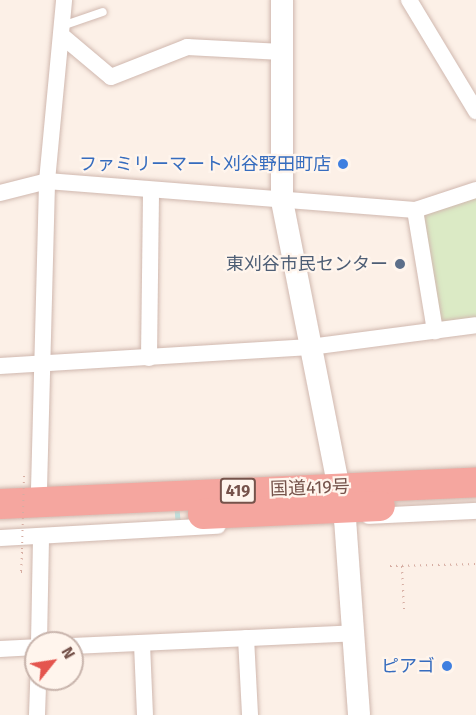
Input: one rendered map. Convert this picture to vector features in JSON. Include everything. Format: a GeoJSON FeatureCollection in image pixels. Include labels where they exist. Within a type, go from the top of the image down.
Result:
{"type":"FeatureCollection","features":[{"type":"Feature","properties":{"kind":"highway","name":"国道419号"},"geometry":{"type":"LineString","coordinates":[[0,522],[342,498],[476,482]]}},
{"type":"Feature","properties":{"kind":"highway","name":"国道419号"},"geometry":{"type":"LineString","coordinates":[[0,504],[342,498],[476,502]]}},
{"type":"Feature","properties":{"kind":"street"},"geometry":{"type":"LineString","coordinates":[[39,489],[47,182],[64,0]]}},
{"type":"Feature","properties":{"kind":"street"},"geometry":{"type":"LineString","coordinates":[[282,0],[282,201],[342,498],[355,633],[359,715]]}},
{"type":"Feature","properties":{"kind":"street"},"geometry":{"type":"LineString","coordinates":[[409,0],[476,111]]}},
{"type":"Feature","properties":{"kind":"street"},"geometry":{"type":"LineString","coordinates":[[62,30],[111,77],[187,47],[282,52]]}},
{"type":"Feature","properties":{"kind":"street"},"geometry":{"type":"LineString","coordinates":[[0,194],[47,182],[415,210],[476,190]]}},
{"type":"Feature","properties":{"kind":"street"},"geometry":{"type":"LineString","coordinates":[[149,358],[151,190]]}},
{"type":"Feature","properties":{"kind":"street"},"geometry":{"type":"LineString","coordinates":[[415,210],[435,331]]}},
{"type":"Feature","properties":{"kind":"street"},"geometry":{"type":"LineString","coordinates":[[0,366],[310,348],[476,325]]}},
{"type":"Feature","properties":{"kind":"street"},"geometry":{"type":"LineString","coordinates":[[0,538],[41,536],[342,498],[476,470]]}},
{"type":"Feature","properties":{"kind":"street"},"geometry":{"type":"LineString","coordinates":[[0,491],[39,489],[342,498],[476,511]]}},
{"type":"Feature","properties":{"kind":"street"},"geometry":{"type":"LineString","coordinates":[[39,631],[41,536]]}},
{"type":"Feature","properties":{"kind":"street"},"geometry":{"type":"LineString","coordinates":[[84,646],[355,633]]}},
{"type":"Feature","properties":{"kind":"street"},"geometry":{"type":"LineString","coordinates":[[246,638],[250,715]]}},
{"type":"Feature","properties":{"kind":"street"},"geometry":{"type":"LineString","coordinates":[[142,644],[145,715]]}},
{"type":"Feature","properties":{"kind":"street"},"geometry":{"type":"LineString","coordinates":[[0,649],[24,648]]}},
{"type":"Feature","properties":{"kind":"street"},"geometry":{"type":"LineString","coordinates":[[37,715],[38,691]]}},
{"type":"Feature","properties":{"kind":"lane"},"geometry":{"type":"LineString","coordinates":[[62,30],[103,12]]}},
{"type":"Feature","properties":{"kind":"path"},"geometry":{"type":"LineString","coordinates":[[22,549],[24,476]]}},
{"type":"Feature","properties":{"kind":"path"},"geometry":{"type":"LineString","coordinates":[[390,566],[476,564]]}},
{"type":"Feature","properties":{"kind":"path"},"geometry":{"type":"LineString","coordinates":[[402,566],[405,609]]}},
{"type":"Feature","properties":{"kind":"green space"},"geometry":{"type":"Polygon","coordinates":[[[476,196],[476,318],[441,323],[423,214],[476,196]]]}},
{"type":"Feature","properties":{"kind":"waterway"},"geometry":{"type":"LineString","coordinates":[[177,507],[178,522]]}},
{"type":"Feature","properties":{"kind":"place","name":"ファミリーマート刈谷野田町店"},"geometry":{"type":"Point","coordinates":[343,164]}},
{"type":"Feature","properties":{"kind":"place","name":"東刈谷市民センター"},"geometry":{"type":"Point","coordinates":[400,264]}},
{"type":"Feature","properties":{"kind":"place","name":"ピアゴ"},"geometry":{"type":"Point","coordinates":[447,666]}}]}
